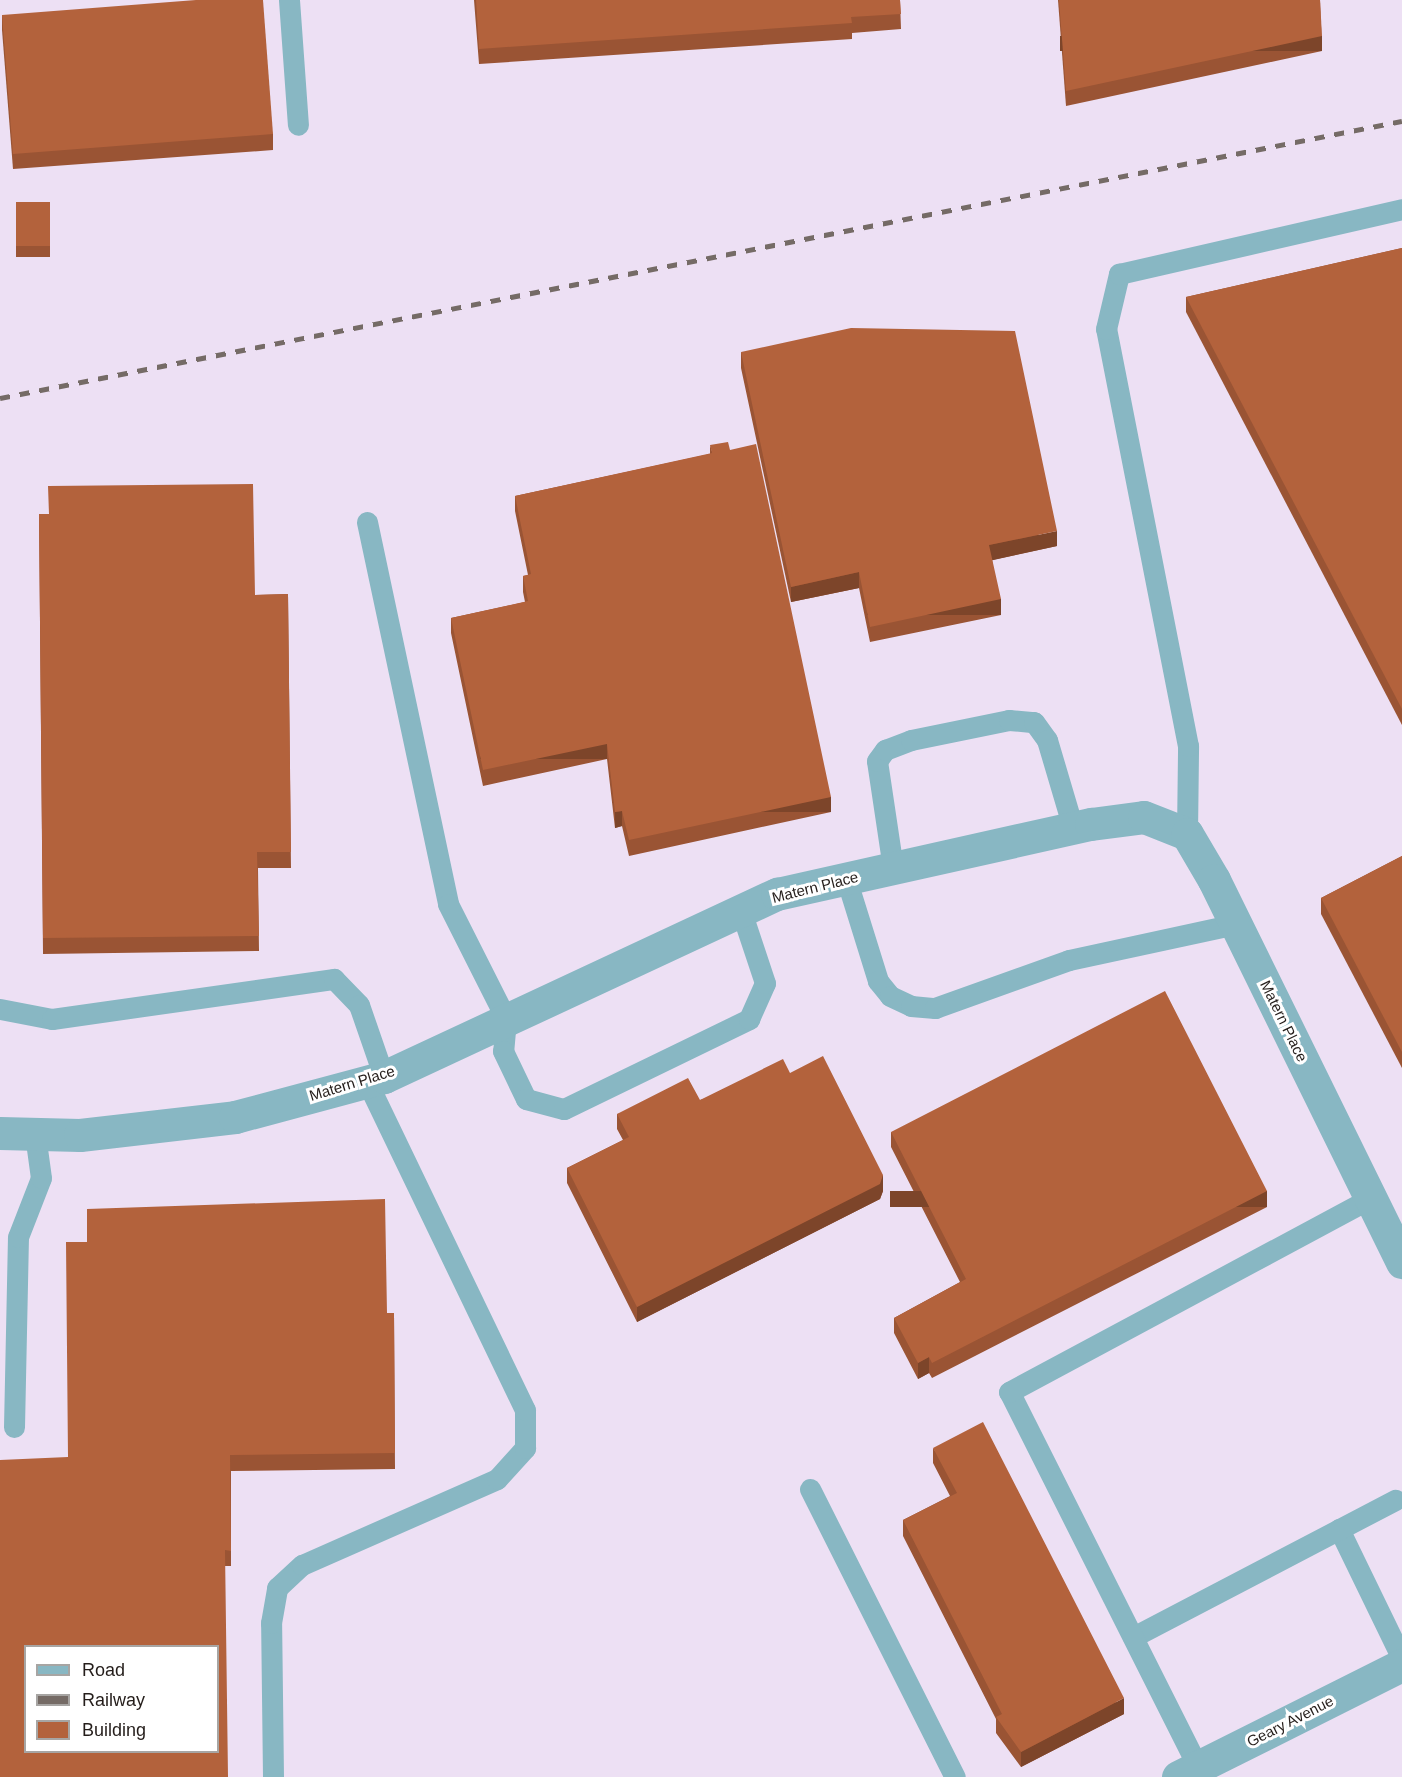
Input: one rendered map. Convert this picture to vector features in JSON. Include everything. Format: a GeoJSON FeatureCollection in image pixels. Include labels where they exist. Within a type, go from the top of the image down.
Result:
{"type":"FeatureCollection","features":[{"type":"Feature","properties":{"kind":"street","name":"Matern Place"},"geometry":{"type":"LineString","coordinates":[[0,1133],[80,1135],[235,1117],[376,1079],[777,894],[1073,828],[1144,817],[1187,834],[1236,924],[1402,1262]]}},
{"type":"Feature","properties":{"kind":"street","name":"Geary Avenue"},"geometry":{"type":"LineString","coordinates":[[1188,1772],[1402,1665]]}},
{"type":"Feature","properties":{"kind":"lane"},"geometry":{"type":"LineString","coordinates":[[289,0],[298,125]]}},
{"type":"Feature","properties":{"kind":"lane"},"geometry":{"type":"LineString","coordinates":[[1187,834],[1188,746],[1106,329],[1119,274],[1402,209]]}},
{"type":"Feature","properties":{"kind":"lane"},"geometry":{"type":"LineString","coordinates":[[367,522],[448,904],[507,1019],[503,1051],[526,1099],[564,1109],[749,1019],[765,983],[741,911]]}},
{"type":"Feature","properties":{"kind":"lane"},"geometry":{"type":"LineString","coordinates":[[893,868],[877,761],[885,750],[910,740],[1009,720],[1034,722],[1047,740],[1073,828]]}},
{"type":"Feature","properties":{"kind":"lane"},"geometry":{"type":"LineString","coordinates":[[846,879],[878,981],[911,1006],[936,1008],[1069,960],[1236,924]]}},
{"type":"Feature","properties":{"kind":"lane"},"geometry":{"type":"LineString","coordinates":[[0,1010],[52,1018],[334,979],[359,1005],[376,1079],[525,1410],[525,1448],[497,1479],[302,1565],[277,1588],[272,1623],[273,1777]]}},
{"type":"Feature","properties":{"kind":"lane"},"geometry":{"type":"LineString","coordinates":[[14,1426],[18,1237],[41,1178],[35,1134]]}},
{"type":"Feature","properties":{"kind":"lane"},"geometry":{"type":"LineString","coordinates":[[1188,1772],[1132,1637],[1009,1392],[1371,1198]]}},
{"type":"Feature","properties":{"kind":"lane"},"geometry":{"type":"LineString","coordinates":[[810,1489],[954,1777]]}},
{"type":"Feature","properties":{"kind":"lane"},"geometry":{"type":"LineString","coordinates":[[1132,1637],[1395,1500]]}},
{"type":"Feature","properties":{"kind":"lane"},"geometry":{"type":"LineString","coordinates":[[1339,1529],[1402,1659]]}},
{"type":"Feature","properties":{"kind":"shaded area"},"geometry":{"type":"Polygon","coordinates":[[[0,0],[1402,0],[1402,1777],[0,1777],[0,0]]]}},
{"type":"Feature","properties":{"kind":"building"},"geometry":{"type":"Polygon","coordinates":[[[196,0],[263,0],[273,134],[13,154],[2,15],[196,0]]]}},
{"type":"Feature","properties":{"kind":"building"},"geometry":{"type":"Polygon","coordinates":[[[476,0],[900,0],[901,14],[851,17],[852,23],[479,49],[476,0]]]}},
{"type":"Feature","properties":{"kind":"building"},"geometry":{"type":"Polygon","coordinates":[[[1059,0],[1320,0],[1322,36],[1066,91],[1059,0]]]}},
{"type":"Feature","properties":{"kind":"building"},"geometry":{"type":"Polygon","coordinates":[[[16,202],[50,202],[50,246],[16,246],[16,202]]]}},
{"type":"Feature","properties":{"kind":"building"},"geometry":{"type":"Polygon","coordinates":[[[1402,248],[1402,709],[1186,297],[1402,248]]]}},
{"type":"Feature","properties":{"kind":"building"},"geometry":{"type":"Polygon","coordinates":[[[851,328],[1015,331],[1057,531],[989,545],[1001,599],[870,627],[859,572],[791,587],[741,352],[851,328]]]}},
{"type":"Feature","properties":{"kind":"building"},"geometry":{"type":"Polygon","coordinates":[[[728,442],[730,450],[756,444],[831,797],[629,840],[622,811],[615,812],[607,744],[483,770],[451,618],[528,601],[523,576],[531,574],[515,496],[712,453],[710,445],[728,442]]]}},
{"type":"Feature","properties":{"kind":"building"},"geometry":{"type":"Polygon","coordinates":[[[253,484],[255,595],[288,594],[291,852],[257,852],[259,936],[43,938],[39,514],[49,514],[48,486],[253,484]]]}},
{"type":"Feature","properties":{"kind":"building"},"geometry":{"type":"Polygon","coordinates":[[[1402,856],[1402,1052],[1321,898],[1402,856]]]}},
{"type":"Feature","properties":{"kind":"building"},"geometry":{"type":"Polygon","coordinates":[[[1165,991],[1267,1191],[932,1363],[929,1357],[918,1363],[894,1318],[966,1279],[891,1132],[1165,991]]]}},
{"type":"Feature","properties":{"kind":"building"},"geometry":{"type":"Polygon","coordinates":[[[823,1056],[883,1175],[880,1184],[637,1307],[567,1168],[629,1137],[617,1114],[688,1078],[700,1100],[783,1059],[790,1073],[823,1056]]]}},
{"type":"Feature","properties":{"kind":"building"},"geometry":{"type":"Polygon","coordinates":[[[385,1199],[387,1313],[394,1313],[395,1453],[230,1455],[231,1551],[225,1550],[228,1777],[0,1777],[0,1460],[68,1457],[66,1242],[87,1242],[87,1209],[385,1199]]]}},
{"type":"Feature","properties":{"kind":"building"},"geometry":{"type":"Polygon","coordinates":[[[983,1422],[1124,1698],[1021,1752],[996,1717],[1002,1714],[903,1520],[957,1493],[933,1448],[983,1422]]]}},
{"type":"Feature","properties":{"kind":"railway"},"geometry":{"type":"LineString","coordinates":[[0,398],[1402,121]]}}]}
